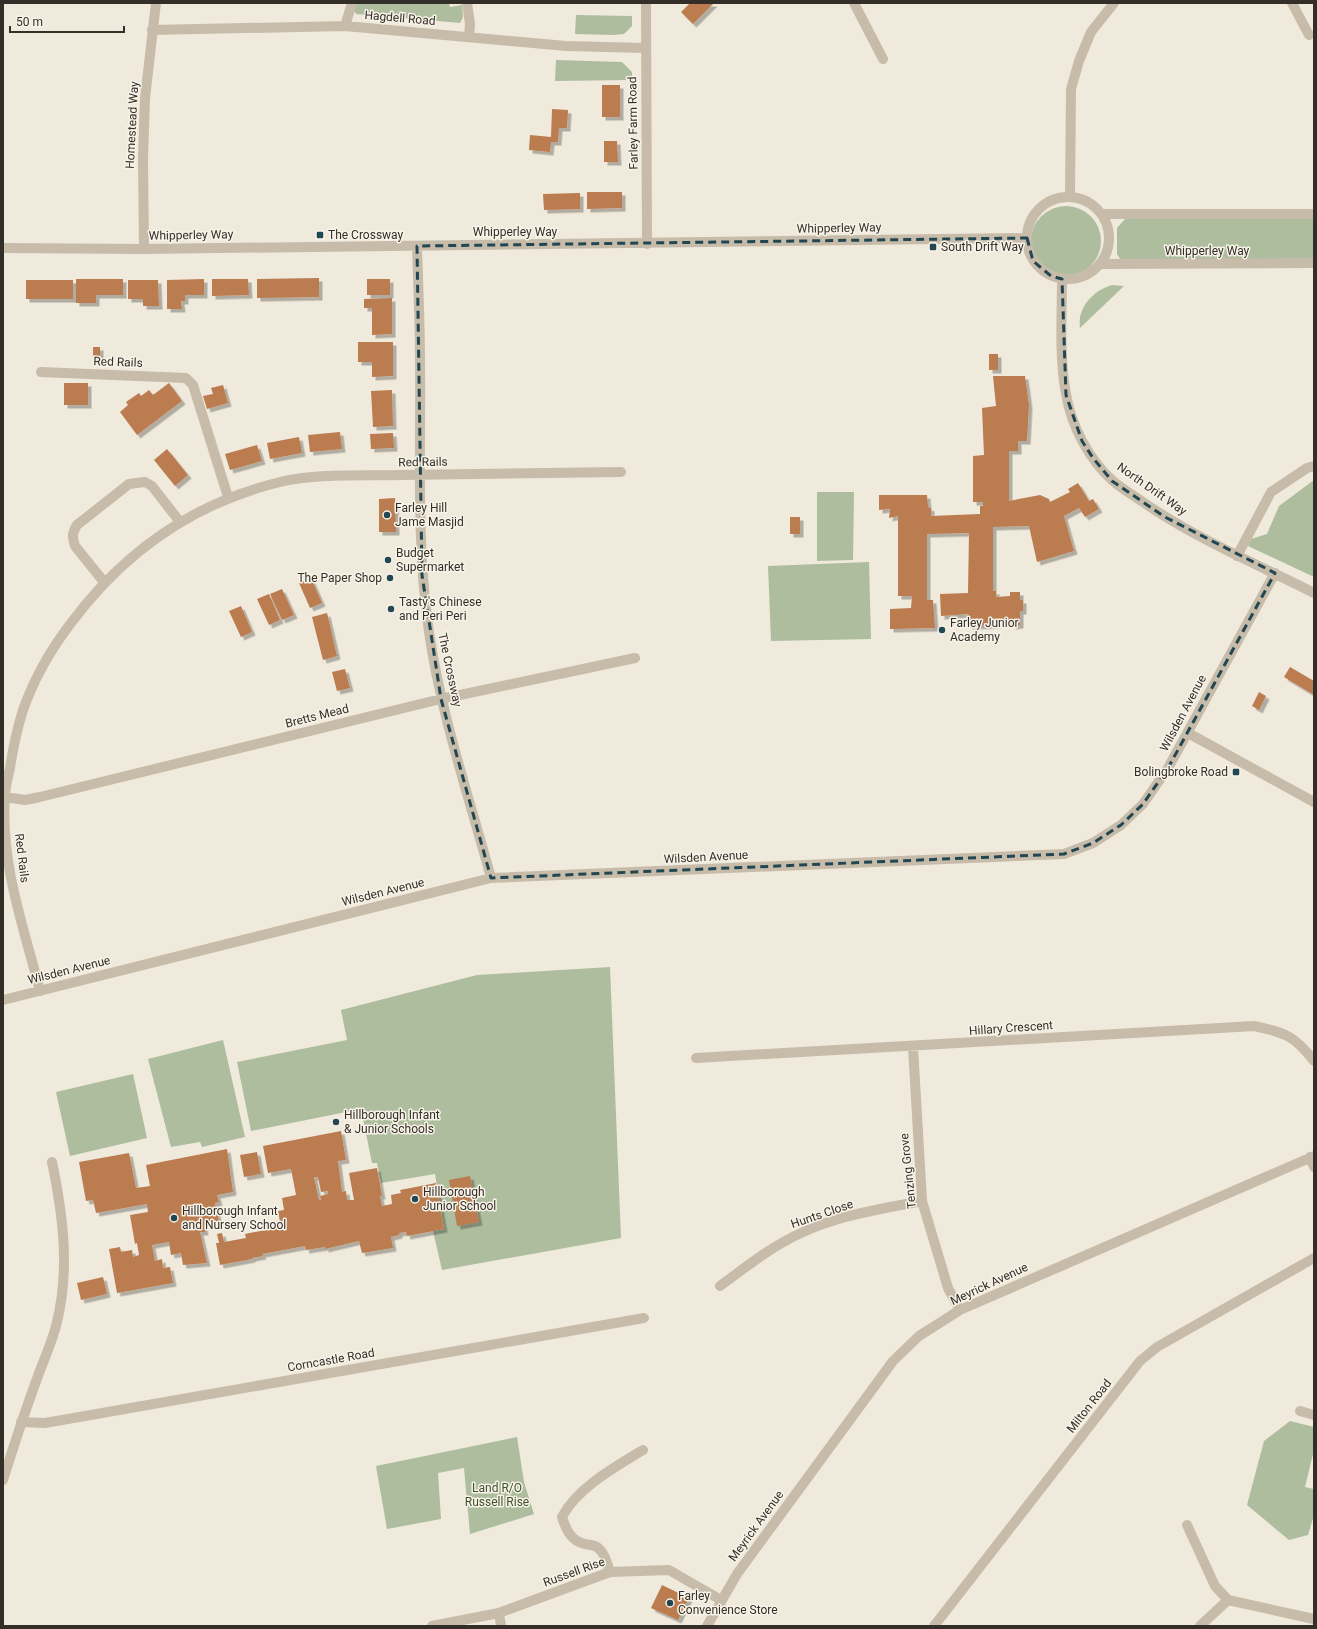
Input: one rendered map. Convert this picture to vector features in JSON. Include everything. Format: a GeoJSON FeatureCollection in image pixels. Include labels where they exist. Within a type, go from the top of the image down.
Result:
{"type":"FeatureCollection","features":[{"type":"Feature","properties":{"kind":"street","name":"Homestead Way"},"geometry":{"type":"LineString","coordinates":[[144,248],[142,159],[145,98],[156,3]]}},
{"type":"Feature","properties":{"kind":"street"},"geometry":{"type":"LineString","coordinates":[[345,26],[352,3]]}},
{"type":"Feature","properties":{"kind":"street"},"geometry":{"type":"LineString","coordinates":[[467,3],[470,24],[469,37]]}},
{"type":"Feature","properties":{"kind":"street","name":"Farley Farm Road"},"geometry":{"type":"LineString","coordinates":[[646,3],[647,244]]}},
{"type":"Feature","properties":{"kind":"street"},"geometry":{"type":"LineString","coordinates":[[854,3],[883,59]]}},
{"type":"Feature","properties":{"kind":"street"},"geometry":{"type":"LineString","coordinates":[[1070,197],[1071,89],[1079,61],[1091,32],[1114,3]]}},
{"type":"Feature","properties":{"kind":"street"},"geometry":{"type":"LineString","coordinates":[[1292,3],[1309,35]]}},
{"type":"Feature","properties":{"kind":"street","name":"Hagdell Road"},"geometry":{"type":"LineString","coordinates":[[152,30],[345,26],[566,46],[645,48]]}},
{"type":"Feature","properties":{"kind":"street"},"geometry":{"type":"LineString","coordinates":[[1070,197],[1088,203],[1102,214],[1108,226],[1109,239],[1107,252],[1101,264],[1083,277],[1062,279],[1051,276],[1033,261],[1028,250],[1027,238],[1029,225],[1035,213],[1045,204],[1057,199],[1070,197]]}},
{"type":"Feature","properties":{"kind":"street"},"geometry":{"type":"LineString","coordinates":[[1102,214],[1314,214]]}},
{"type":"Feature","properties":{"kind":"street","name":"Whipperley Way"},"geometry":{"type":"LineString","coordinates":[[3,248],[647,244],[1027,238]]}},
{"type":"Feature","properties":{"kind":"street","name":"The Crossway"},"geometry":{"type":"LineString","coordinates":[[417,246],[420,360],[422,575],[429,632],[441,699],[491,878]]}},
{"type":"Feature","properties":{"kind":"street","name":"Whipperley Way"},"geometry":{"type":"LineString","coordinates":[[1101,264],[1314,263]]}},
{"type":"Feature","properties":{"kind":"street","name":"North Drift Way"},"geometry":{"type":"LineString","coordinates":[[1062,279],[1062,342],[1066,395],[1082,441],[1093,458],[1112,481],[1164,517],[1237,556],[1314,593]]}},
{"type":"Feature","properties":{"kind":"street","name":"Red Rails"},"geometry":{"type":"LineString","coordinates":[[41,372],[186,378],[193,385],[228,497]]}},
{"type":"Feature","properties":{"kind":"street"},"geometry":{"type":"LineString","coordinates":[[1237,556],[1270,492],[1307,468],[1314,466]]}},
{"type":"Feature","properties":{"kind":"street","name":"Red Rails"},"geometry":{"type":"LineString","coordinates":[[40,991],[11,884],[5,831],[5,797],[16,736],[24,707],[42,667],[61,637],[104,582],[132,556],[180,522],[228,497],[282,482],[332,476],[621,472]]}},
{"type":"Feature","properties":{"kind":"street"},"geometry":{"type":"LineString","coordinates":[[104,582],[75,546],[73,531],[78,525],[129,484],[145,482],[152,486],[180,522]]}},
{"type":"Feature","properties":{"kind":"street","name":"Wilsden Avenue"},"geometry":{"type":"LineString","coordinates":[[3,1000],[491,878],[1064,854],[1094,843],[1121,825],[1143,804],[1168,768],[1188,733],[1275,573]]}},
{"type":"Feature","properties":{"kind":"street","name":"Bretts Mead"},"geometry":{"type":"LineString","coordinates":[[5,797],[25,800],[40,797],[441,699],[635,658]]}},
{"type":"Feature","properties":{"kind":"street"},"geometry":{"type":"LineString","coordinates":[[1188,733],[1314,802]]}},
{"type":"Feature","properties":{"kind":"street","name":"Hillary Crescent"},"geometry":{"type":"LineString","coordinates":[[696,1058],[913,1047],[1254,1026],[1279,1031],[1291,1037],[1304,1048],[1314,1061]]}},
{"type":"Feature","properties":{"kind":"street","name":"Tenzing Grove"},"geometry":{"type":"LineString","coordinates":[[913,1047],[922,1201],[948,1288],[960,1310]]}},
{"type":"Feature","properties":{"kind":"street","name":"Meyrick Avenue"},"geometry":{"type":"LineString","coordinates":[[707,1626],[737,1574],[893,1361],[919,1336],[960,1310],[1313,1160]]}},
{"type":"Feature","properties":{"kind":"street"},"geometry":{"type":"LineString","coordinates":[[3,1480],[21,1422],[57,1324],[61,1301],[64,1236],[61,1207],[52,1162]]}},
{"type":"Feature","properties":{"kind":"street","name":"Hunts Close"},"geometry":{"type":"LineString","coordinates":[[720,1286],[773,1248],[802,1232],[846,1217],[922,1201]]}},
{"type":"Feature","properties":{"kind":"street","name":"Milton Road"},"geometry":{"type":"LineString","coordinates":[[934,1626],[1140,1361],[1157,1347],[1314,1258]]}},
{"type":"Feature","properties":{"kind":"street","name":"Corncastle Road"},"geometry":{"type":"LineString","coordinates":[[21,1422],[44,1423],[644,1318]]}},
{"type":"Feature","properties":{"kind":"street"},"geometry":{"type":"LineString","coordinates":[[1300,1411],[1314,1415]]}},
{"type":"Feature","properties":{"kind":"street"},"geometry":{"type":"LineString","coordinates":[[610,1572],[604,1554],[596,1546],[584,1544],[574,1539],[566,1530],[562,1517],[568,1506],[603,1474],[643,1450]]}},
{"type":"Feature","properties":{"kind":"street"},"geometry":{"type":"LineString","coordinates":[[1187,1525],[1215,1586],[1228,1600],[1314,1619]]}},
{"type":"Feature","properties":{"kind":"street","name":"Russell Rise"},"geometry":{"type":"LineString","coordinates":[[432,1626],[499,1613],[610,1572],[669,1570],[721,1600]]}},
{"type":"Feature","properties":{"kind":"street"},"geometry":{"type":"LineString","coordinates":[[1200,1626],[1228,1600]]}},
{"type":"Feature","properties":{"kind":"street"},"geometry":{"type":"LineString","coordinates":[[499,1613],[501,1626]]}},
{"type":"Feature","properties":{"kind":"highlighted area"},"geometry":{"type":"Polygon","coordinates":[[[1027,238],[1033,261],[1051,276],[1062,279],[1066,395],[1082,441],[1093,458],[1112,481],[1165,517],[1275,573],[1168,768],[1143,804],[1121,825],[1093,843],[1064,854],[491,878],[441,699],[422,575],[417,246],[1027,238]]]}},
{"type":"Feature","properties":{"kind":"green space"},"geometry":{"type":"Polygon","coordinates":[[[357,3],[449,3],[450,7],[462,5],[463,17],[460,23],[356,14],[354,10],[357,3]]]}},
{"type":"Feature","properties":{"kind":"green space"},"geometry":{"type":"Polygon","coordinates":[[[576,15],[632,16],[632,26],[624,34],[575,34],[576,15]]]}},
{"type":"Feature","properties":{"kind":"green space"},"geometry":{"type":"Polygon","coordinates":[[[556,60],[622,62],[632,72],[632,80],[555,81],[556,60]]]}},
{"type":"Feature","properties":{"kind":"green space"},"geometry":{"type":"Polygon","coordinates":[[[1066,206],[1079,209],[1091,216],[1098,228],[1101,241],[1098,254],[1091,266],[1079,273],[1066,276],[1053,273],[1041,266],[1034,254],[1031,241],[1034,228],[1041,216],[1053,209],[1066,206]]]}},
{"type":"Feature","properties":{"kind":"green space"},"geometry":{"type":"Polygon","coordinates":[[[1125,219],[1314,219],[1314,261],[1122,262],[1117,254],[1117,228],[1125,219]]]}},
{"type":"Feature","properties":{"kind":"green space"},"geometry":{"type":"Polygon","coordinates":[[[1112,285],[1124,286],[1080,328],[1081,313],[1088,300],[1105,287],[1112,285]]]}},
{"type":"Feature","properties":{"kind":"green space"},"geometry":{"type":"Polygon","coordinates":[[[1314,480],[1314,577],[1248,546],[1251,539],[1267,534],[1279,506],[1314,480]]]}},
{"type":"Feature","properties":{"kind":"green space"},"geometry":{"type":"Polygon","coordinates":[[[817,492],[854,492],[853,560],[817,561],[817,492]]]}},
{"type":"Feature","properties":{"kind":"green space"},"geometry":{"type":"Polygon","coordinates":[[[869,562],[871,639],[771,641],[768,566],[869,562]]]}},
{"type":"Feature","properties":{"kind":"green space"},"geometry":{"type":"Polygon","coordinates":[[[610,967],[621,1238],[442,1270],[433,1231],[444,1229],[435,1174],[381,1183],[377,1163],[372,1163],[361,1109],[251,1131],[237,1062],[347,1040],[341,1010],[477,975],[610,967]]]}},
{"type":"Feature","properties":{"kind":"green space"},"geometry":{"type":"Polygon","coordinates":[[[223,1040],[245,1137],[202,1147],[200,1142],[171,1147],[148,1059],[223,1040]]]}},
{"type":"Feature","properties":{"kind":"green space"},"geometry":{"type":"Polygon","coordinates":[[[133,1074],[147,1138],[70,1156],[56,1092],[133,1074]]]}},
{"type":"Feature","properties":{"kind":"green space"},"geometry":{"type":"Polygon","coordinates":[[[1290,1421],[1314,1427],[1314,1450],[1305,1487],[1314,1489],[1314,1515],[1308,1535],[1289,1540],[1247,1505],[1264,1441],[1290,1421]]]}},
{"type":"Feature","properties":{"kind":"green space","name":"Land R/O Russell Rise"},"geometry":{"type":"Polygon","coordinates":[[[517,1437],[524,1482],[534,1514],[470,1534],[464,1468],[438,1473],[441,1519],[387,1529],[376,1466],[517,1437]]]}},
{"type":"Feature","properties":{"kind":"building"},"geometry":{"type":"Polygon","coordinates":[[[690,3],[714,3],[693,24],[681,12],[690,3]]]}},
{"type":"Feature","properties":{"kind":"building"},"geometry":{"type":"Polygon","coordinates":[[[602,85],[620,85],[620,117],[602,117],[602,85]]]}},
{"type":"Feature","properties":{"kind":"building"},"geometry":{"type":"Polygon","coordinates":[[[552,109],[568,110],[567,128],[559,128],[558,142],[551,142],[550,152],[529,150],[530,135],[551,137],[552,109]]]}},
{"type":"Feature","properties":{"kind":"building"},"geometry":{"type":"Polygon","coordinates":[[[604,141],[617,141],[618,162],[604,162],[604,141]]]}},
{"type":"Feature","properties":{"kind":"building"},"geometry":{"type":"Polygon","coordinates":[[[587,192],[622,192],[622,208],[587,209],[587,192]]]}},
{"type":"Feature","properties":{"kind":"building"},"geometry":{"type":"Polygon","coordinates":[[[580,193],[580,209],[544,210],[543,194],[580,193]]]}},
{"type":"Feature","properties":{"kind":"building"},"geometry":{"type":"Polygon","coordinates":[[[319,278],[319,297],[257,298],[257,279],[319,278]]]}},
{"type":"Feature","properties":{"kind":"building"},"geometry":{"type":"Polygon","coordinates":[[[76,279],[123,279],[123,295],[96,295],[96,303],[76,303],[76,279]]]}},
{"type":"Feature","properties":{"kind":"building"},"geometry":{"type":"Polygon","coordinates":[[[204,279],[204,295],[185,295],[185,301],[181,301],[182,309],[167,309],[167,280],[204,279]]]}},
{"type":"Feature","properties":{"kind":"building"},"geometry":{"type":"Polygon","coordinates":[[[212,279],[248,279],[249,295],[212,296],[212,279]]]}},
{"type":"Feature","properties":{"kind":"building"},"geometry":{"type":"Polygon","coordinates":[[[367,279],[390,279],[390,295],[367,295],[367,279]]]}},
{"type":"Feature","properties":{"kind":"building"},"geometry":{"type":"Polygon","coordinates":[[[26,280],[73,280],[73,299],[26,299],[26,280]]]}},
{"type":"Feature","properties":{"kind":"building"},"geometry":{"type":"Polygon","coordinates":[[[128,280],[158,280],[159,306],[143,306],[143,299],[128,299],[128,280]]]}},
{"type":"Feature","properties":{"kind":"building"},"geometry":{"type":"Polygon","coordinates":[[[392,298],[392,334],[372,335],[372,308],[364,308],[364,299],[392,298]]]}},
{"type":"Feature","properties":{"kind":"building"},"geometry":{"type":"Polygon","coordinates":[[[358,342],[393,342],[393,376],[372,377],[372,362],[358,362],[358,342]]]}},
{"type":"Feature","properties":{"kind":"building"},"geometry":{"type":"Polygon","coordinates":[[[93,347],[100,347],[100,359],[93,359],[93,347]]]}},
{"type":"Feature","properties":{"kind":"building"},"geometry":{"type":"Polygon","coordinates":[[[989,354],[998,354],[998,370],[989,370],[989,354]]]}},
{"type":"Feature","properties":{"kind":"building"},"geometry":{"type":"Polygon","coordinates":[[[993,376],[1025,376],[1029,405],[1027,441],[1018,441],[1018,451],[1009,451],[1009,501],[1040,495],[1049,499],[1050,502],[1070,492],[1068,489],[1078,483],[1089,501],[1093,499],[1099,509],[1085,517],[1079,508],[1064,516],[1074,551],[1037,562],[1029,526],[993,527],[993,591],[996,591],[996,597],[1010,596],[1010,592],[1020,592],[1020,600],[1023,600],[1023,611],[1020,611],[1020,625],[1012,626],[1011,622],[997,622],[997,625],[969,626],[968,614],[941,616],[940,594],[968,593],[969,533],[927,534],[927,600],[933,600],[935,628],[890,629],[890,609],[911,608],[912,596],[898,596],[898,516],[889,518],[890,509],[879,510],[879,495],[927,495],[928,507],[931,508],[931,516],[980,514],[980,506],[983,506],[983,502],[973,502],[973,456],[984,455],[982,408],[996,406],[993,376]]]}},
{"type":"Feature","properties":{"kind":"building"},"geometry":{"type":"Polygon","coordinates":[[[64,383],[88,383],[88,405],[64,405],[64,383]]]}},
{"type":"Feature","properties":{"kind":"building"},"geometry":{"type":"Polygon","coordinates":[[[169,383],[182,401],[137,435],[120,412],[128,405],[126,402],[139,393],[141,396],[149,390],[153,395],[169,383]]]}},
{"type":"Feature","properties":{"kind":"building"},"geometry":{"type":"Polygon","coordinates":[[[223,385],[228,403],[207,409],[203,396],[213,394],[211,388],[223,385]]]}},
{"type":"Feature","properties":{"kind":"building"},"geometry":{"type":"Polygon","coordinates":[[[392,390],[393,426],[373,427],[371,391],[392,390]]]}},
{"type":"Feature","properties":{"kind":"building"},"geometry":{"type":"Polygon","coordinates":[[[340,432],[342,449],[310,452],[308,435],[340,432]]]}},
{"type":"Feature","properties":{"kind":"building"},"geometry":{"type":"Polygon","coordinates":[[[393,433],[394,448],[371,449],[370,434],[393,433]]]}},
{"type":"Feature","properties":{"kind":"building"},"geometry":{"type":"Polygon","coordinates":[[[299,437],[302,453],[270,459],[267,443],[299,437]]]}},
{"type":"Feature","properties":{"kind":"building"},"geometry":{"type":"Polygon","coordinates":[[[257,445],[262,461],[230,470],[225,454],[257,445]]]}},
{"type":"Feature","properties":{"kind":"building"},"geometry":{"type":"Polygon","coordinates":[[[167,449],[188,475],[175,486],[154,460],[167,449]]]}},
{"type":"Feature","properties":{"kind":"building","name":"Farley Hill Jame Masjid"},"geometry":{"type":"Polygon","coordinates":[[[395,498],[396,532],[379,532],[379,499],[395,498]]]}},
{"type":"Feature","properties":{"kind":"building"},"geometry":{"type":"Polygon","coordinates":[[[790,517],[800,517],[800,534],[790,534],[790,517]]]}},
{"type":"Feature","properties":{"kind":"building"},"geometry":{"type":"Polygon","coordinates":[[[311,578],[322,603],[310,608],[299,583],[311,578]]]}},
{"type":"Feature","properties":{"kind":"building"},"geometry":{"type":"Polygon","coordinates":[[[282,589],[294,615],[282,620],[270,594],[282,589]]]}},
{"type":"Feature","properties":{"kind":"building"},"geometry":{"type":"Polygon","coordinates":[[[269,594],[280,620],[269,625],[257,599],[269,594]]]}},
{"type":"Feature","properties":{"kind":"building"},"geometry":{"type":"Polygon","coordinates":[[[241,606],[252,632],[241,637],[229,611],[241,606]]]}},
{"type":"Feature","properties":{"kind":"building"},"geometry":{"type":"Polygon","coordinates":[[[327,613],[337,656],[323,660],[312,617],[327,613]]]}},
{"type":"Feature","properties":{"kind":"building"},"geometry":{"type":"Polygon","coordinates":[[[1290,667],[1314,681],[1314,695],[1284,677],[1290,667]]]}},
{"type":"Feature","properties":{"kind":"building"},"geometry":{"type":"Polygon","coordinates":[[[345,669],[350,688],[337,691],[332,672],[345,669]]]}},
{"type":"Feature","properties":{"kind":"building"},"geometry":{"type":"Polygon","coordinates":[[[1259,692],[1266,696],[1259,710],[1252,706],[1259,692]]]}},
{"type":"Feature","properties":{"kind":"building","name":"Hillborough Junior School"},"geometry":{"type":"Polygon","coordinates":[[[341,1131],[346,1160],[338,1161],[342,1192],[346,1191],[347,1200],[354,1200],[349,1173],[377,1168],[382,1196],[380,1196],[382,1206],[392,1204],[391,1195],[401,1193],[400,1190],[436,1183],[444,1229],[407,1236],[406,1232],[399,1233],[399,1235],[391,1237],[393,1248],[362,1253],[359,1241],[325,1249],[325,1247],[306,1250],[305,1246],[262,1254],[263,1256],[252,1259],[220,1265],[216,1243],[219,1243],[217,1234],[222,1233],[224,1242],[246,1238],[245,1234],[281,1227],[278,1211],[284,1210],[282,1198],[296,1195],[291,1169],[268,1173],[263,1146],[341,1131]],[[314,1177],[319,1200],[321,1200],[320,1196],[328,1194],[328,1191],[321,1192],[318,1177],[314,1177]]]}},
{"type":"Feature","properties":{"kind":"building","name":"Hillborough Infant and Nursery School"},"geometry":{"type":"Polygon","coordinates":[[[227,1149],[233,1192],[217,1195],[219,1202],[215,1203],[219,1222],[204,1225],[205,1232],[200,1232],[207,1263],[183,1265],[181,1253],[171,1255],[169,1242],[152,1245],[155,1261],[162,1259],[163,1268],[170,1267],[173,1283],[117,1293],[109,1249],[120,1247],[121,1252],[132,1250],[133,1257],[139,1255],[137,1243],[135,1244],[130,1215],[148,1212],[147,1204],[96,1213],[93,1200],[86,1201],[79,1162],[129,1153],[136,1188],[150,1186],[146,1165],[227,1149]]]}},
{"type":"Feature","properties":{"kind":"building"},"geometry":{"type":"Polygon","coordinates":[[[257,1152],[261,1174],[244,1177],[240,1155],[257,1152]]]}},
{"type":"Feature","properties":{"kind":"building"},"geometry":{"type":"Polygon","coordinates":[[[470,1176],[479,1222],[457,1226],[449,1180],[470,1176]]]}},
{"type":"Feature","properties":{"kind":"building"},"geometry":{"type":"Polygon","coordinates":[[[103,1277],[107,1294],[81,1300],[77,1283],[103,1277]]]}},
{"type":"Feature","properties":{"kind":"building","name":"Farley Convenience Store"},"geometry":{"type":"Polygon","coordinates":[[[662,1585],[689,1598],[678,1620],[651,1608],[662,1585]]]}},
{"type":"Feature","properties":{"kind":"place","name":"The Crossway"},"geometry":{"type":"Point","coordinates":[320,235]}},
{"type":"Feature","properties":{"kind":"place","name":"South Drift Way"},"geometry":{"type":"Point","coordinates":[933,247]}},
{"type":"Feature","properties":{"kind":"place","name":"Farley Hill Jame Masjid"},"geometry":{"type":"Point","coordinates":[387,515]}},
{"type":"Feature","properties":{"kind":"place","name":"Budget Supermarket"},"geometry":{"type":"Point","coordinates":[388,560]}},
{"type":"Feature","properties":{"kind":"place","name":"The Paper Shop"},"geometry":{"type":"Point","coordinates":[390,578]}},
{"type":"Feature","properties":{"kind":"place","name":"Tasty's Chinese and Peri Peri"},"geometry":{"type":"Point","coordinates":[391,609]}},
{"type":"Feature","properties":{"kind":"place","name":"Farley Junior Academy"},"geometry":{"type":"Point","coordinates":[942,630]}},
{"type":"Feature","properties":{"kind":"place","name":"Bolingbroke Road"},"geometry":{"type":"Point","coordinates":[1236,772]}},
{"type":"Feature","properties":{"kind":"place","name":"Hillborough Infant & Junior Schools"},"geometry":{"type":"Point","coordinates":[336,1122]}},
{"type":"Feature","properties":{"kind":"place","name":"Hillborough Junior School"},"geometry":{"type":"Point","coordinates":[415,1199]}},
{"type":"Feature","properties":{"kind":"place","name":"Hillborough Infant and Nursery School"},"geometry":{"type":"Point","coordinates":[174,1218]}},
{"type":"Feature","properties":{"kind":"place","name":"Farley Convenience Store"},"geometry":{"type":"Point","coordinates":[670,1603]}}]}
